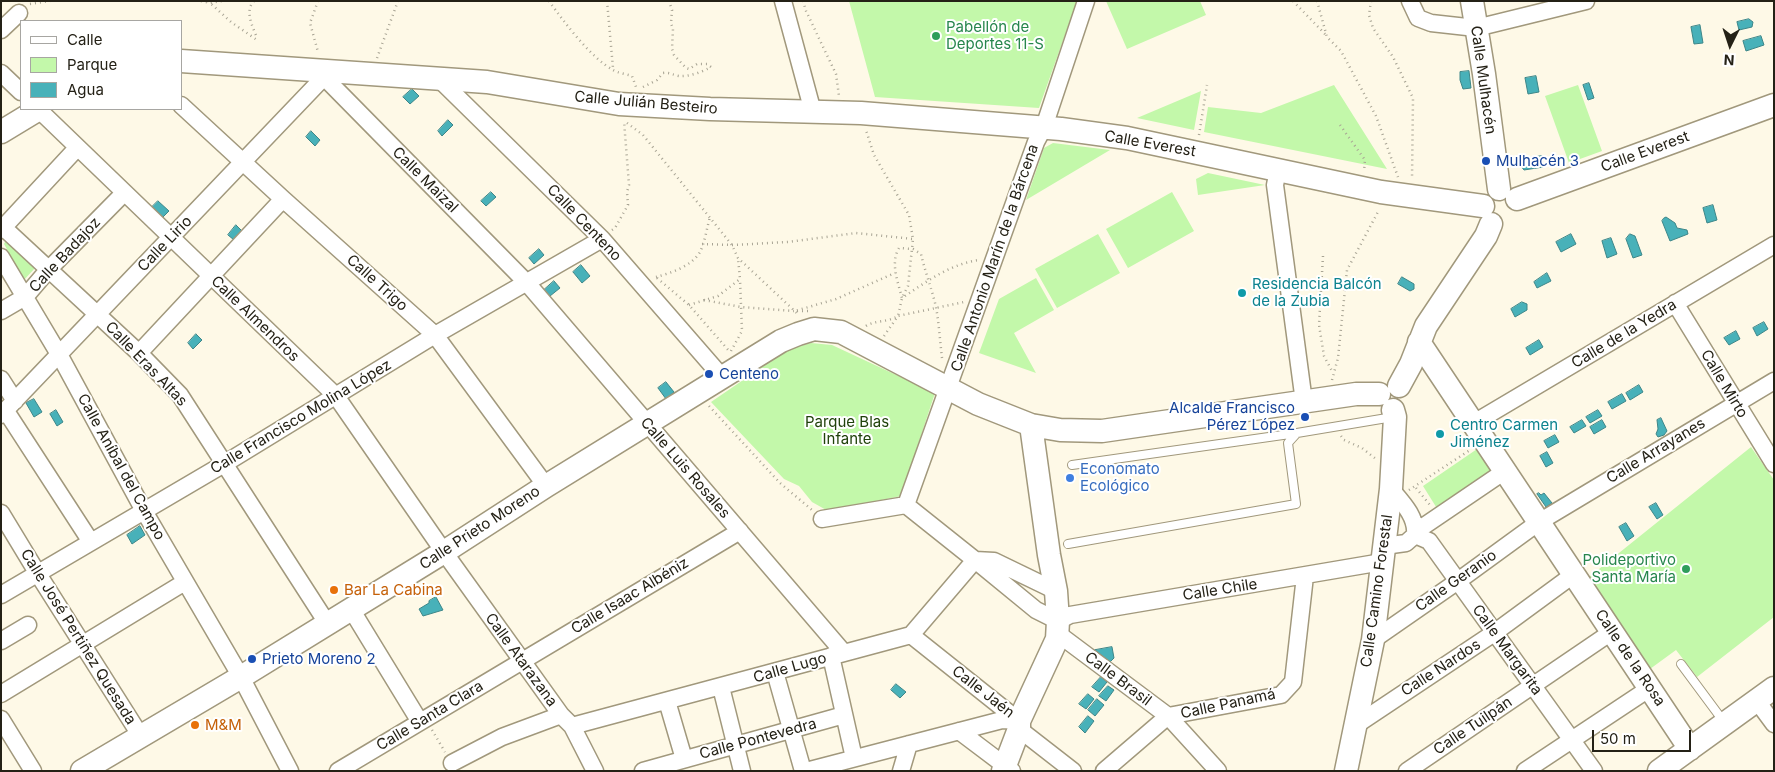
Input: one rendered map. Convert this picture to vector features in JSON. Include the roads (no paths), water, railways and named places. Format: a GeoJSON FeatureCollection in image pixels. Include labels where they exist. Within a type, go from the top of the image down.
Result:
{"type":"FeatureCollection","features":[{"type":"Feature","properties":{"kind":"street"},"geometry":{"type":"LineString","coordinates":[[783,1],[813,112]]}},
{"type":"Feature","properties":{"kind":"street","name":"Calle Antonio Marín de la Bárcena"},"geometry":{"type":"LineString","coordinates":[[945,388],[981,298],[1036,142],[1044,127],[1086,1]]}},
{"type":"Feature","properties":{"kind":"street"},"geometry":{"type":"LineString","coordinates":[[1410,1],[1418,18],[1424,21],[1476,28],[1586,1]]}},
{"type":"Feature","properties":{"kind":"street","name":"Calle Mulhacén"},"geometry":{"type":"LineString","coordinates":[[1472,1],[1484,74],[1508,194]]}},
{"type":"Feature","properties":{"kind":"street"},"geometry":{"type":"LineString","coordinates":[[1,30],[23,10]]}},
{"type":"Feature","properties":{"kind":"street","name":"Calle Julián Besteiro"},"geometry":{"type":"LineString","coordinates":[[182,48],[323,68],[376,61],[420,64],[460,72],[481,82]]}},
{"type":"Feature","properties":{"kind":"street","name":"Calle Julián Besteiro"},"geometry":{"type":"LineString","coordinates":[[182,61],[323,68],[481,82],[619,104],[813,112]]}},
{"type":"Feature","properties":{"kind":"street","name":"Calle Lirio"},"geometry":{"type":"LineString","coordinates":[[7,409],[60,356],[243,162],[323,68]]}},
{"type":"Feature","properties":{"kind":"street","name":"Calle Maizal"},"geometry":{"type":"LineString","coordinates":[[323,68],[527,283]]}},
{"type":"Feature","properties":{"kind":"street"},"geometry":{"type":"LineString","coordinates":[[1,73],[20,91]]}},
{"type":"Feature","properties":{"kind":"street","name":"Calle Centeno"},"geometry":{"type":"LineString","coordinates":[[438,78],[602,239],[722,377]]}},
{"type":"Feature","properties":{"kind":"street","name":"Calle Everest"},"geometry":{"type":"LineString","coordinates":[[1508,194],[1774,105]]}},
{"type":"Feature","properties":{"kind":"street","name":"Calle Trigo"},"geometry":{"type":"LineString","coordinates":[[182,106],[435,335],[546,486]]}},
{"type":"Feature","properties":{"kind":"street"},"geometry":{"type":"LineString","coordinates":[[1,119],[20,107]]}},
{"type":"Feature","properties":{"kind":"street"},"geometry":{"type":"LineString","coordinates":[[1,132],[37,110]]}},
{"type":"Feature","properties":{"kind":"street","name":"Calle Almendros"},"geometry":{"type":"LineString","coordinates":[[40,110],[77,148],[336,396],[444,552]]}},
{"type":"Feature","properties":{"kind":"street","name":"Calle Everest"},"geometry":{"type":"LineString","coordinates":[[813,112],[1044,127],[1399,194],[1487,215]]}},
{"type":"Feature","properties":{"kind":"street"},"geometry":{"type":"LineString","coordinates":[[2,229],[77,148]]}},
{"type":"Feature","properties":{"kind":"street"},"geometry":{"type":"LineString","coordinates":[[1278,170],[1275,185],[1304,402]]}},
{"type":"Feature","properties":{"kind":"street","name":"Calle Badajoz"},"geometry":{"type":"LineString","coordinates":[[1,311],[25,297],[49,269],[124,193]]}},
{"type":"Feature","properties":{"kind":"street","name":"Calle Camino Forestal"},"geometry":{"type":"LineString","coordinates":[[1346,771],[1373,640],[1383,554],[1403,505],[1397,484],[1391,402],[1411,364],[1426,326],[1486,236],[1487,215],[1485,200],[1490,193],[1508,194]]}},
{"type":"Feature","properties":{"kind":"street"},"geometry":{"type":"LineString","coordinates":[[139,353],[283,199]]}},
{"type":"Feature","properties":{"kind":"street","name":"Calle Eras Altas"},"geometry":{"type":"LineString","coordinates":[[2,229],[49,269],[139,353],[180,395],[327,623]]}},
{"type":"Feature","properties":{"kind":"street","name":"Calle Francisco Molina López"},"geometry":{"type":"LineString","coordinates":[[1,594],[224,464],[435,335],[602,239]]}},
{"type":"Feature","properties":{"kind":"street","name":"Calle de la Yedra"},"geometry":{"type":"LineString","coordinates":[[1480,431],[1675,303],[1774,245]]}},
{"type":"Feature","properties":{"kind":"street","name":"Calle Aníbal del Campo"},"geometry":{"type":"LineString","coordinates":[[1,257],[60,356],[144,511],[241,676],[290,771]]}},
{"type":"Feature","properties":{"kind":"street","name":"Calle Luis Rosales"},"geometry":{"type":"LineString","coordinates":[[527,283],[740,531],[837,655]]}},
{"type":"Feature","properties":{"kind":"street","name":"Calle Mirto"},"geometry":{"type":"LineString","coordinates":[[1675,303],[1774,464]]}},
{"type":"Feature","properties":{"kind":"street","name":"Calle Prieto Moreno"},"geometry":{"type":"LineString","coordinates":[[82,771],[444,552],[546,486],[697,394],[722,377],[736,358],[780,341],[812,320],[841,332],[856,329],[874,350],[945,388]]}},
{"type":"Feature","properties":{"kind":"street","name":"Calle de la Rosa"},"geometry":{"type":"LineString","coordinates":[[1419,342],[1650,688],[1687,759]]}},
{"type":"Feature","properties":{"kind":"street"},"geometry":{"type":"LineString","coordinates":[[1,379],[7,409],[91,542]]}},
{"type":"Feature","properties":{"kind":"street","name":"Calle Arrayanes"},"geometry":{"type":"LineString","coordinates":[[1539,522],[1774,381]]}},
{"type":"Feature","properties":{"kind":"street"},"geometry":{"type":"LineString","coordinates":[[822,519],[906,505],[945,388],[978,404],[1031,425],[1060,430],[1102,431],[1356,394],[1391,402]]}},
{"type":"Feature","properties":{"kind":"street"},"geometry":{"type":"LineString","coordinates":[[959,731],[1007,769],[1019,725],[1056,639],[1058,627],[1056,590],[1049,555],[1031,425]]}},
{"type":"Feature","properties":{"kind":"street"},"geometry":{"type":"LineString","coordinates":[[1383,554],[1406,543],[1416,531],[1505,471]]}},
{"type":"Feature","properties":{"kind":"street","name":"Calle Brasil"},"geometry":{"type":"LineString","coordinates":[[906,505],[1168,716],[1218,771]]}},
{"type":"Feature","properties":{"kind":"street","name":"Calle Margarita"},"geometry":{"type":"LineString","coordinates":[[1403,505],[1412,517],[1416,531],[1429,541],[1594,771]]}},
{"type":"Feature","properties":{"kind":"street","name":"Calle José Pertiñez Quesada"},"geometry":{"type":"LineString","coordinates":[[1,513],[140,735]]}},
{"type":"Feature","properties":{"kind":"street","name":"Calle Geranio"},"geometry":{"type":"LineString","coordinates":[[1373,640],[1539,522]]}},
{"type":"Feature","properties":{"kind":"street","name":"Calle Isaac Albéniz"},"geometry":{"type":"LineString","coordinates":[[521,660],[740,531]]}},
{"type":"Feature","properties":{"kind":"street","name":"Calle Atarazana"},"geometry":{"type":"LineString","coordinates":[[444,552],[566,721],[593,770]]}},
{"type":"Feature","properties":{"kind":"street","name":"Calle Chile"},"geometry":{"type":"LineString","coordinates":[[1058,627],[1070,615],[1305,576],[1383,554]]}},
{"type":"Feature","properties":{"kind":"street"},"geometry":{"type":"LineString","coordinates":[[911,635],[976,560],[994,560],[1056,590]]}},
{"type":"Feature","properties":{"kind":"street","name":"Calle Nardos"},"geometry":{"type":"LineString","coordinates":[[1356,725],[1494,633],[1573,575]]}},
{"type":"Feature","properties":{"kind":"street","name":"Calle Panamá"},"geometry":{"type":"LineString","coordinates":[[1104,771],[1168,716],[1280,695],[1293,682],[1305,576]]}},
{"type":"Feature","properties":{"kind":"street"},"geometry":{"type":"LineString","coordinates":[[1,694],[186,582]]}},
{"type":"Feature","properties":{"kind":"street"},"geometry":{"type":"LineString","coordinates":[[351,608],[423,720]]}},
{"type":"Feature","properties":{"kind":"street"},"geometry":{"type":"LineString","coordinates":[[1,641],[28,625]]}},
{"type":"Feature","properties":{"kind":"street","name":"Calle Tuilpán"},"geometry":{"type":"LineString","coordinates":[[1407,771],[1613,631]]}},
{"type":"Feature","properties":{"kind":"street","name":"Calle Lugo"},"geometry":{"type":"LineString","coordinates":[[452,764],[502,737],[566,721],[667,701],[911,635]]}},
{"type":"Feature","properties":{"kind":"street","name":"Calle Jaén"},"geometry":{"type":"LineString","coordinates":[[911,635],[1073,771]]}},
{"type":"Feature","properties":{"kind":"street"},"geometry":{"type":"LineString","coordinates":[[837,655],[844,715],[854,758]]}},
{"type":"Feature","properties":{"kind":"street","name":"Calle Santa Clara"},"geometry":{"type":"LineString","coordinates":[[338,771],[521,660]]}},
{"type":"Feature","properties":{"kind":"street"},"geometry":{"type":"LineString","coordinates":[[775,672],[791,730],[805,771],[1002,720],[1019,725]]}},
{"type":"Feature","properties":{"kind":"street"},"geometry":{"type":"LineString","coordinates":[[721,687],[742,771]]}},
{"type":"Feature","properties":{"kind":"street"},"geometry":{"type":"LineString","coordinates":[[1525,771],[1650,688]]}},
{"type":"Feature","properties":{"kind":"street"},"geometry":{"type":"LineString","coordinates":[[1659,771],[1687,759],[1725,724],[1766,695],[1774,724]]}},
{"type":"Feature","properties":{"kind":"street"},"geometry":{"type":"LineString","coordinates":[[667,701],[684,759]]}},
{"type":"Feature","properties":{"kind":"street","name":"Calle Pontevedra"},"geometry":{"type":"LineString","coordinates":[[644,771],[844,715]]}},
{"type":"Feature","properties":{"kind":"street"},"geometry":{"type":"LineString","coordinates":[[1,719],[34,771]]}},
{"type":"Feature","properties":{"kind":"street"},"geometry":{"type":"LineString","coordinates":[[901,771],[909,744]]}},
{"type":"Feature","properties":{"kind":"lane"},"geometry":{"type":"LineString","coordinates":[[1072,465],[1333,427],[1391,402]]}},
{"type":"Feature","properties":{"kind":"lane"},"geometry":{"type":"LineString","coordinates":[[1068,544],[1296,504],[1288,443],[1297,433]]}},
{"type":"Feature","properties":{"kind":"lane"},"geometry":{"type":"LineString","coordinates":[[1681,664],[1712,701],[1725,724]]}},
{"type":"Feature","properties":{"kind":"water"},"geometry":{"type":"Polygon","coordinates":[[[1749,19],[1753,22],[1752,27],[1739,30],[1737,22],[1749,19]]]}},
{"type":"Feature","properties":{"kind":"water"},"geometry":{"type":"Polygon","coordinates":[[[1700,25],[1703,43],[1694,44],[1691,27],[1700,25]]]}},
{"type":"Feature","properties":{"kind":"water"},"geometry":{"type":"Polygon","coordinates":[[[1761,36],[1764,45],[1746,51],[1743,41],[1761,36]]]}},
{"type":"Feature","properties":{"kind":"water"},"geometry":{"type":"Polygon","coordinates":[[[1469,71],[1471,88],[1463,89],[1460,72],[1469,71]]]}},
{"type":"Feature","properties":{"kind":"water"},"geometry":{"type":"Polygon","coordinates":[[[1536,76],[1539,92],[1528,94],[1525,78],[1536,76]]]}},
{"type":"Feature","properties":{"kind":"water"},"geometry":{"type":"Polygon","coordinates":[[[1589,83],[1594,98],[1588,100],[1583,85],[1589,83]]]}},
{"type":"Feature","properties":{"kind":"water"},"geometry":{"type":"Polygon","coordinates":[[[412,89],[419,96],[410,104],[403,97],[412,89]]]}},
{"type":"Feature","properties":{"kind":"water"},"geometry":{"type":"Polygon","coordinates":[[[448,120],[453,125],[442,136],[438,131],[448,120]]]}},
{"type":"Feature","properties":{"kind":"water"},"geometry":{"type":"Polygon","coordinates":[[[311,131],[320,140],[315,146],[306,137],[311,131]]]}},
{"type":"Feature","properties":{"kind":"water"},"geometry":{"type":"Polygon","coordinates":[[[1542,156],[1543,167],[1524,170],[1521,166],[1523,159],[1542,156]]]}},
{"type":"Feature","properties":{"kind":"water"},"geometry":{"type":"Polygon","coordinates":[[[491,192],[496,197],[486,206],[481,201],[491,192]]]}},
{"type":"Feature","properties":{"kind":"water"},"geometry":{"type":"Polygon","coordinates":[[[158,201],[169,211],[163,217],[152,207],[158,201]]]}},
{"type":"Feature","properties":{"kind":"water"},"geometry":{"type":"Polygon","coordinates":[[[1713,205],[1717,220],[1707,223],[1703,208],[1713,205]]]}},
{"type":"Feature","properties":{"kind":"water"},"geometry":{"type":"Polygon","coordinates":[[[1666,217],[1675,223],[1677,228],[1687,230],[1688,234],[1670,241],[1662,221],[1666,217]]]}},
{"type":"Feature","properties":{"kind":"water"},"geometry":{"type":"Polygon","coordinates":[[[236,225],[242,231],[234,240],[228,235],[236,225]]]}},
{"type":"Feature","properties":{"kind":"water"},"geometry":{"type":"Polygon","coordinates":[[[1571,234],[1576,244],[1561,252],[1556,242],[1571,234]]]}},
{"type":"Feature","properties":{"kind":"water"},"geometry":{"type":"Polygon","coordinates":[[[1630,234],[1635,236],[1642,255],[1633,258],[1626,239],[1630,234]]]}},
{"type":"Feature","properties":{"kind":"water"},"geometry":{"type":"Polygon","coordinates":[[[1611,238],[1617,254],[1607,258],[1602,241],[1611,238]]]}},
{"type":"Feature","properties":{"kind":"water"},"geometry":{"type":"Polygon","coordinates":[[[539,249],[544,255],[534,264],[529,258],[539,249]]]}},
{"type":"Feature","properties":{"kind":"water"},"geometry":{"type":"Polygon","coordinates":[[[581,265],[590,276],[582,283],[573,272],[581,265]]]}},
{"type":"Feature","properties":{"kind":"water"},"geometry":{"type":"Polygon","coordinates":[[[1547,273],[1551,281],[1537,288],[1534,282],[1547,273]]]}},
{"type":"Feature","properties":{"kind":"water"},"geometry":{"type":"Polygon","coordinates":[[[1402,277],[1414,284],[1414,289],[1410,291],[1398,284],[1402,277]]]}},
{"type":"Feature","properties":{"kind":"water"},"geometry":{"type":"Polygon","coordinates":[[[554,281],[560,288],[550,296],[544,290],[554,281]]]}},
{"type":"Feature","properties":{"kind":"water"},"geometry":{"type":"Polygon","coordinates":[[[1522,302],[1527,304],[1527,310],[1515,317],[1511,309],[1522,302]]]}},
{"type":"Feature","properties":{"kind":"water"},"geometry":{"type":"Polygon","coordinates":[[[1764,322],[1768,329],[1757,336],[1753,328],[1764,322]]]}},
{"type":"Feature","properties":{"kind":"water"},"geometry":{"type":"Polygon","coordinates":[[[1736,331],[1740,339],[1729,345],[1724,338],[1736,331]]]}},
{"type":"Feature","properties":{"kind":"water"},"geometry":{"type":"Polygon","coordinates":[[[196,334],[202,340],[193,349],[188,343],[196,334]]]}},
{"type":"Feature","properties":{"kind":"water"},"geometry":{"type":"Polygon","coordinates":[[[1539,340],[1543,347],[1530,355],[1526,348],[1539,340]]]}},
{"type":"Feature","properties":{"kind":"water"},"geometry":{"type":"Polygon","coordinates":[[[666,382],[674,392],[666,399],[658,388],[666,382]]]}},
{"type":"Feature","properties":{"kind":"water"},"geometry":{"type":"Polygon","coordinates":[[[1639,385],[1643,392],[1630,400],[1626,393],[1639,385]]]}},
{"type":"Feature","properties":{"kind":"water"},"geometry":{"type":"Polygon","coordinates":[[[1622,394],[1626,401],[1612,409],[1608,402],[1622,394]]]}},
{"type":"Feature","properties":{"kind":"water"},"geometry":{"type":"Polygon","coordinates":[[[34,399],[42,412],[34,417],[26,403],[34,399]]]}},
{"type":"Feature","properties":{"kind":"water"},"geometry":{"type":"Polygon","coordinates":[[[56,410],[63,422],[57,426],[50,414],[56,410]]]}},
{"type":"Feature","properties":{"kind":"water"},"geometry":{"type":"Polygon","coordinates":[[[1598,410],[1602,416],[1590,423],[1586,417],[1598,410]]]}},
{"type":"Feature","properties":{"kind":"water"},"geometry":{"type":"Polygon","coordinates":[[[1661,418],[1667,431],[1664,435],[1658,437],[1656,434],[1658,429],[1657,420],[1661,418]]]}},
{"type":"Feature","properties":{"kind":"water"},"geometry":{"type":"Polygon","coordinates":[[[1582,420],[1586,426],[1574,433],[1570,427],[1582,420]]]}},
{"type":"Feature","properties":{"kind":"water"},"geometry":{"type":"Polygon","coordinates":[[[1602,420],[1606,427],[1594,434],[1590,427],[1602,420]]]}},
{"type":"Feature","properties":{"kind":"water"},"geometry":{"type":"Polygon","coordinates":[[[1555,435],[1559,442],[1548,448],[1544,441],[1555,435]]]}},
{"type":"Feature","properties":{"kind":"water"},"geometry":{"type":"Polygon","coordinates":[[[1547,452],[1553,463],[1546,467],[1540,456],[1547,452]]]}},
{"type":"Feature","properties":{"kind":"water"},"geometry":{"type":"Polygon","coordinates":[[[1544,493],[1552,503],[1546,507],[1537,494],[1541,495],[1544,493]]]}},
{"type":"Feature","properties":{"kind":"water"},"geometry":{"type":"Polygon","coordinates":[[[1656,503],[1663,515],[1657,519],[1649,507],[1656,503]]]}},
{"type":"Feature","properties":{"kind":"water"},"geometry":{"type":"Polygon","coordinates":[[[1626,523],[1634,536],[1627,541],[1619,527],[1626,523]]]}},
{"type":"Feature","properties":{"kind":"water"},"geometry":{"type":"Polygon","coordinates":[[[140,526],[145,535],[132,544],[127,535],[140,526]]]}},
{"type":"Feature","properties":{"kind":"water"},"geometry":{"type":"Polygon","coordinates":[[[436,597],[443,610],[423,616],[419,609],[436,597]]]}},
{"type":"Feature","properties":{"kind":"water"},"geometry":{"type":"Polygon","coordinates":[[[1112,647],[1114,658],[1110,662],[1095,650],[1112,647]]]}},
{"type":"Feature","properties":{"kind":"water"},"geometry":{"type":"Polygon","coordinates":[[[1101,677],[1107,682],[1099,692],[1092,687],[1101,677]]]}},
{"type":"Feature","properties":{"kind":"water"},"geometry":{"type":"Polygon","coordinates":[[[896,684],[906,692],[900,698],[891,690],[896,684]]]}},
{"type":"Feature","properties":{"kind":"water"},"geometry":{"type":"Polygon","coordinates":[[[1108,686],[1114,690],[1106,701],[1099,696],[1108,686]]]}},
{"type":"Feature","properties":{"kind":"water"},"geometry":{"type":"Polygon","coordinates":[[[1088,694],[1094,699],[1086,709],[1079,704],[1088,694]]]}},
{"type":"Feature","properties":{"kind":"water"},"geometry":{"type":"Polygon","coordinates":[[[1097,699],[1104,705],[1095,716],[1088,710],[1097,699]]]}},
{"type":"Feature","properties":{"kind":"water"},"geometry":{"type":"Polygon","coordinates":[[[1088,716],[1094,721],[1085,733],[1079,727],[1088,716]]]}},
{"type":"Feature","properties":{"kind":"place","name":"Pabellón de Deportes 11-S"},"geometry":{"type":"Point","coordinates":[936,36]}},
{"type":"Feature","properties":{"kind":"place","name":"Mulhacén 3"},"geometry":{"type":"Point","coordinates":[1486,161]}},
{"type":"Feature","properties":{"kind":"place","name":"Residencia Balcón de la Zubia"},"geometry":{"type":"Point","coordinates":[1242,293]}},
{"type":"Feature","properties":{"kind":"place","name":"Centeno"},"geometry":{"type":"Point","coordinates":[709,374]}},
{"type":"Feature","properties":{"kind":"place","name":"Alcalde Francisco Pérez López"},"geometry":{"type":"Point","coordinates":[1305,417]}},
{"type":"Feature","properties":{"kind":"place","name":"Centro Carmen Jiménez"},"geometry":{"type":"Point","coordinates":[1440,434]}},
{"type":"Feature","properties":{"kind":"place","name":"Economato Ecológico"},"geometry":{"type":"Point","coordinates":[1070,478]}},
{"type":"Feature","properties":{"kind":"place","name":"Polideportivo Santa María"},"geometry":{"type":"Point","coordinates":[1686,569]}},
{"type":"Feature","properties":{"kind":"place","name":"Bar La Cabina"},"geometry":{"type":"Point","coordinates":[334,590]}},
{"type":"Feature","properties":{"kind":"place","name":"Prieto Moreno 2"},"geometry":{"type":"Point","coordinates":[252,659]}},
{"type":"Feature","properties":{"kind":"place","name":"M&M"},"geometry":{"type":"Point","coordinates":[195,725]}},
{"type":"Feature","properties":{"kind":"park label","name":"Parque Blas Infante"},"geometry":{"type":"Point","coordinates":[847,430]}}]}
